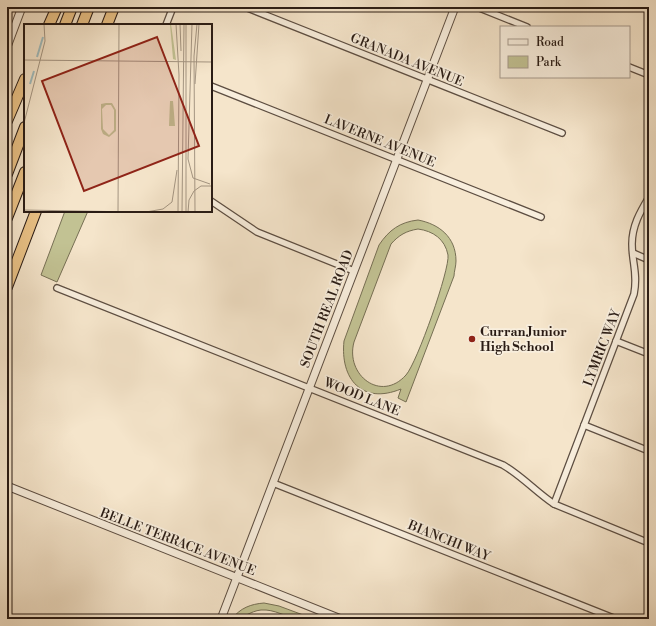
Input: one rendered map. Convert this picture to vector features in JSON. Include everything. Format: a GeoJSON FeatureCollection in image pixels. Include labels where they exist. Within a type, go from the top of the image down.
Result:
{"type":"FeatureCollection","features":[{"type":"Feature","properties":{"kind":"highway"},"geometry":{"type":"LineString","coordinates":[[49,24],[57,7]]}},
{"type":"Feature","properties":{"kind":"highway"},"geometry":{"type":"LineString","coordinates":[[65,24],[72,7]]}},
{"type":"Feature","properties":{"kind":"highway"},"geometry":{"type":"LineString","coordinates":[[82,24],[89,7]]}},
{"type":"Feature","properties":{"kind":"highway"},"geometry":{"type":"LineString","coordinates":[[107,24],[114,7]]}},
{"type":"Feature","properties":{"kind":"highway"},"geometry":{"type":"LineString","coordinates":[[7,121],[24,80]]}},
{"type":"Feature","properties":{"kind":"highway"},"geometry":{"type":"LineString","coordinates":[[7,174],[24,130]]}},
{"type":"Feature","properties":{"kind":"highway"},"geometry":{"type":"LineString","coordinates":[[7,218],[24,175]]}},
{"type":"Feature","properties":{"kind":"highway"},"geometry":{"type":"LineString","coordinates":[[7,287],[36,212]]}},
{"type":"Feature","properties":{"kind":"street"},"geometry":{"type":"LineString","coordinates":[[7,47],[22,7]]}},
{"type":"Feature","properties":{"kind":"street"},"geometry":{"type":"LineString","coordinates":[[166,24],[173,7]]}},
{"type":"Feature","properties":{"kind":"street","name":"GRANADA AVENUE"},"geometry":{"type":"LineString","coordinates":[[244,7],[562,133]]}},
{"type":"Feature","properties":{"kind":"street","name":"SOUTH REAL ROAD"},"geometry":{"type":"LineString","coordinates":[[221,619],[455,7]]}},
{"type":"Feature","properties":{"kind":"street"},"geometry":{"type":"LineString","coordinates":[[477,7],[524,26]]}},
{"type":"Feature","properties":{"kind":"street"},"geometry":{"type":"LineString","coordinates":[[630,67],[649,75]]}},
{"type":"Feature","properties":{"kind":"street","name":"LAVERNE AVENUE"},"geometry":{"type":"LineString","coordinates":[[212,86],[541,217]]}},
{"type":"Feature","properties":{"kind":"street","name":"LYMRIC WAY"},"geometry":{"type":"LineString","coordinates":[[554,504],[634,294],[636,271],[632,244],[635,225],[649,197]]}},
{"type":"Feature","properties":{"kind":"street"},"geometry":{"type":"LineString","coordinates":[[212,202],[257,232],[354,271]]}},
{"type":"Feature","properties":{"kind":"street"},"geometry":{"type":"LineString","coordinates":[[633,253],[649,260]]}},
{"type":"Feature","properties":{"kind":"street","name":"WOOD LANE"},"geometry":{"type":"LineString","coordinates":[[57,288],[502,465],[522,478],[541,495],[554,504],[649,543]]}},
{"type":"Feature","properties":{"kind":"street"},"geometry":{"type":"LineString","coordinates":[[616,341],[649,354]]}},
{"type":"Feature","properties":{"kind":"street"},"geometry":{"type":"LineString","coordinates":[[584,425],[649,451]]}},
{"type":"Feature","properties":{"kind":"street","name":"BIANCHI WAY"},"geometry":{"type":"LineString","coordinates":[[273,483],[616,619]]}},
{"type":"Feature","properties":{"kind":"street","name":"BELLE TERRACE AVENUE"},"geometry":{"type":"LineString","coordinates":[[7,486],[109,528],[341,619]]}},
{"type":"Feature","properties":{"kind":"green space"},"geometry":{"type":"Polygon","coordinates":[[[65,212],[88,212],[57,282],[41,275],[65,212]]]}},
{"type":"Feature","properties":{"kind":"green space"},"geometry":{"type":"Polygon","coordinates":[[[418,220],[426,222],[439,228],[445,233],[453,245],[456,261],[454,276],[406,402],[398,398],[401,389],[387,393],[375,394],[365,391],[356,385],[350,377],[346,367],[344,341],[379,245],[391,231],[400,225],[418,220]],[[418,229],[406,232],[391,244],[354,342],[353,354],[355,365],[360,374],[367,381],[376,386],[386,386],[396,383],[406,375],[425,335],[444,278],[448,255],[444,244],[438,237],[418,229]]]}},
{"type":"Feature","properties":{"kind":"green space"},"geometry":{"type":"Polygon","coordinates":[[[264,603],[279,606],[314,619],[298,619],[271,611],[261,610],[240,618],[232,619],[246,607],[264,603]]]}},
{"type":"Feature","properties":{"kind":"place","name":"Curran Junior High School"},"geometry":{"type":"Point","coordinates":[472,339]}}]}
